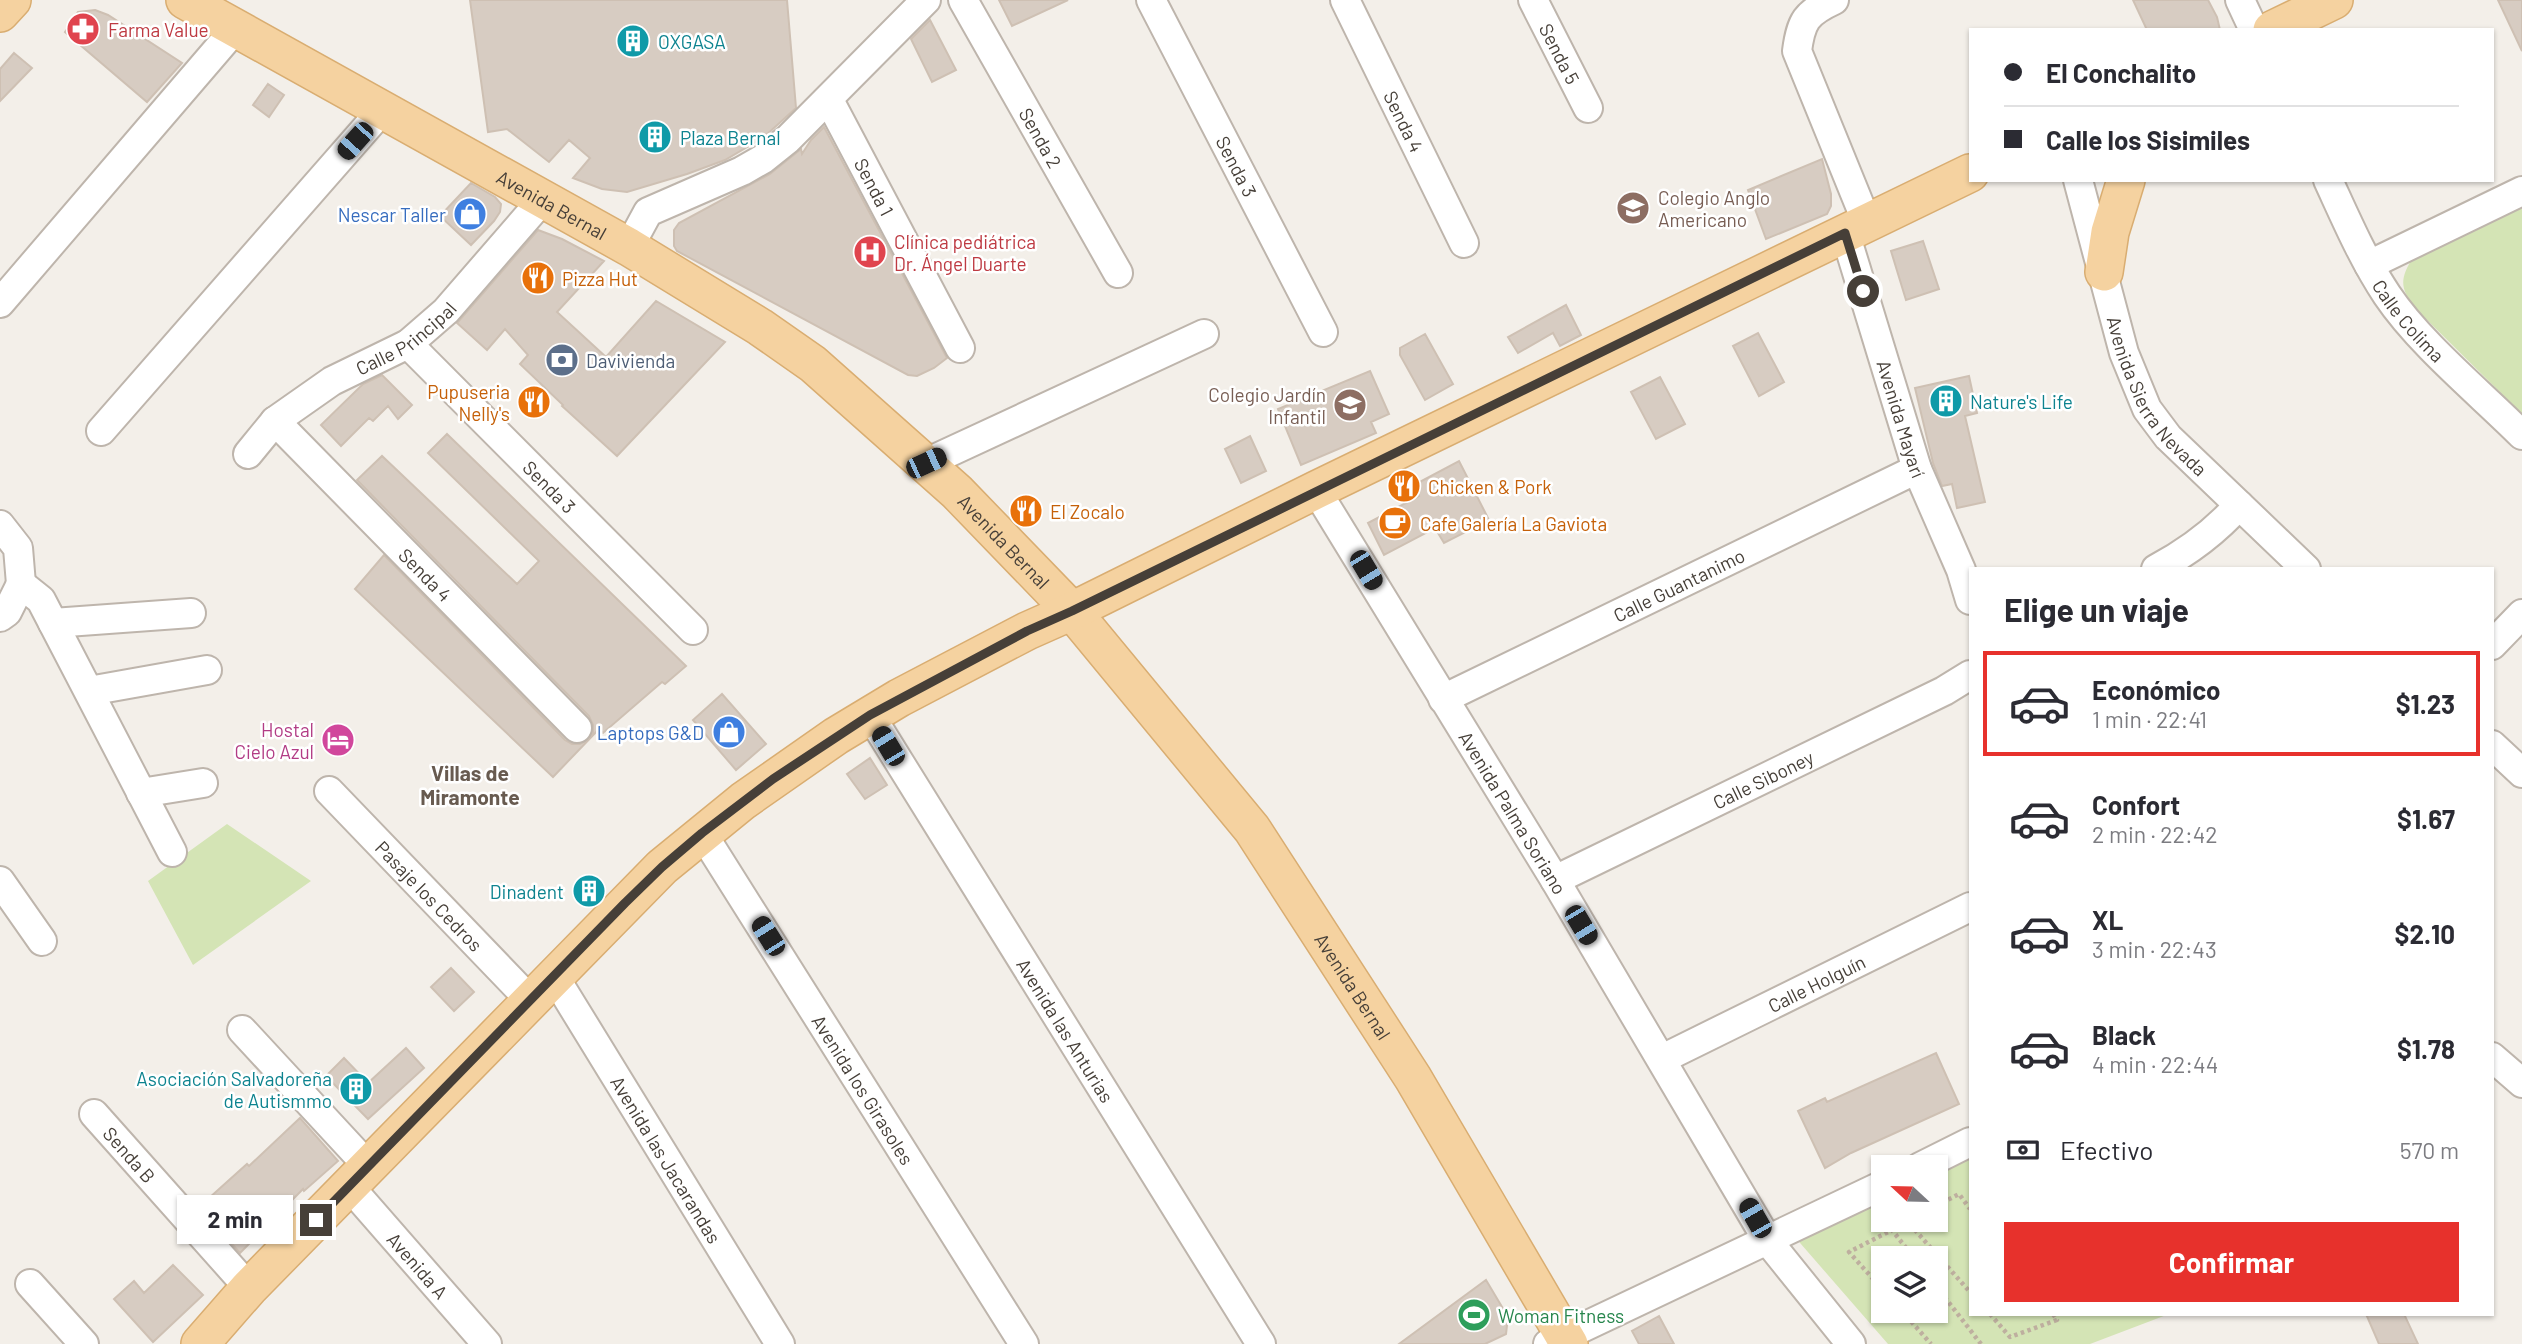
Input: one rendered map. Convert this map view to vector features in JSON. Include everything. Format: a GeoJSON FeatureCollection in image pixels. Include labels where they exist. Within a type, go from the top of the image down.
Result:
{"type":"FeatureCollection","features":[{"type":"Feature","properties":{"kind":"main road"},"geometry":{"type":"LineString","coordinates":[[0,13],[12,0]]}},
{"type":"Feature","properties":{"kind":"main road","name":"Avenida Bernal"},"geometry":{"type":"LineString","coordinates":[[186,0],[629,247],[760,327],[813,364],[926,463],[1072,611],[1252,829],[1413,1078],[1561,1341]]}},
{"type":"Feature","properties":{"kind":"main road"},"geometry":{"type":"LineString","coordinates":[[2276,28],[2333,0]]}},
{"type":"Feature","properties":{"kind":"main road"},"geometry":{"type":"LineString","coordinates":[[210,1341],[250,1288],[652,876],[702,833],[773,779],[870,715],[1027,631],[1969,173]]}},
{"type":"Feature","properties":{"kind":"main road"},"geometry":{"type":"LineString","coordinates":[[2104,272],[2110,232],[2125,182]]}},
{"type":"Feature","properties":{"kind":"street"},"geometry":{"type":"LineString","coordinates":[[629,247],[648,212],[712,185],[763,159],[789,139],[926,0]]}},
{"type":"Feature","properties":{"kind":"street","name":"Senda 2"},"geometry":{"type":"LineString","coordinates":[[963,0],[1118,273]]}},
{"type":"Feature","properties":{"kind":"street","name":"Senda 3"},"geometry":{"type":"LineString","coordinates":[[1151,0],[1323,332]]}},
{"type":"Feature","properties":{"kind":"street","name":"Senda 4"},"geometry":{"type":"LineString","coordinates":[[1345,0],[1464,243]]}},
{"type":"Feature","properties":{"kind":"street","name":"Senda 5"},"geometry":{"type":"LineString","coordinates":[[1533,0],[1588,108]]}},
{"type":"Feature","properties":{"kind":"street","name":"Avenida Mayarí"},"geometry":{"type":"LineString","coordinates":[[1834,0],[1808,16],[1802,27],[1797,51],[1856,228],[1917,469],[1966,572],[1969,593]]}},
{"type":"Feature","properties":{"kind":"street"},"geometry":{"type":"LineString","coordinates":[[2240,0],[2253,28]]}},
{"type":"Feature","properties":{"kind":"street"},"geometry":{"type":"LineString","coordinates":[[0,303],[236,28]]}},
{"type":"Feature","properties":{"kind":"street","name":"Senda 1"},"geometry":{"type":"LineString","coordinates":[[829,100],[960,348]]}},
{"type":"Feature","properties":{"kind":"street"},"geometry":{"type":"LineString","coordinates":[[101,431],[383,109]]}},
{"type":"Feature","properties":{"kind":"street","name":"Avenida Sierra Nevada"},"geometry":{"type":"LineString","coordinates":[[2079,182],[2124,353],[2138,393],[2147,409],[2168,437],[2304,567]]}},
{"type":"Feature","properties":{"kind":"street","name":"Calle Colima"},"geometry":{"type":"LineString","coordinates":[[2329,182],[2369,265],[2388,296],[2425,340],[2522,435]]}},
{"type":"Feature","properties":{"kind":"street"},"geometry":{"type":"LineString","coordinates":[[2369,265],[2522,191]]}},
{"type":"Feature","properties":{"kind":"street","name":"Calle Principal"},"geometry":{"type":"LineString","coordinates":[[248,454],[275,421],[332,381],[408,344],[446,311],[543,199]]}},
{"type":"Feature","properties":{"kind":"street"},"geometry":{"type":"LineString","coordinates":[[926,463],[1204,334]]}},
{"type":"Feature","properties":{"kind":"street","name":"Senda 3"},"geometry":{"type":"LineString","coordinates":[[408,344],[693,630]]}},
{"type":"Feature","properties":{"kind":"street","name":"Senda 4"},"geometry":{"type":"LineString","coordinates":[[275,421],[577,728]]}},
{"type":"Feature","properties":{"kind":"street","name":"Calle Guantanimo"},"geometry":{"type":"LineString","coordinates":[[1443,699],[1917,469]]}},
{"type":"Feature","properties":{"kind":"street","name":"Avenida Palma Soriano"},"geometry":{"type":"LineString","coordinates":[[1316,490],[1555,880],[1768,1241],[1851,1344]]}},
{"type":"Feature","properties":{"kind":"street"},"geometry":{"type":"LineString","coordinates":[[2160,567],[2209,535],[2239,505]]}},
{"type":"Feature","properties":{"kind":"street"},"geometry":{"type":"LineString","coordinates":[[0,525],[18,548],[21,584],[7,611],[0,617]]}},
{"type":"Feature","properties":{"kind":"street"},"geometry":{"type":"LineString","coordinates":[[21,584],[41,600],[172,852]]}},
{"type":"Feature","properties":{"kind":"street"},"geometry":{"type":"LineString","coordinates":[[53,623],[191,613]]}},
{"type":"Feature","properties":{"kind":"street"},"geometry":{"type":"LineString","coordinates":[[2494,643],[2522,614]]}},
{"type":"Feature","properties":{"kind":"street"},"geometry":{"type":"LineString","coordinates":[[89,691],[207,670]]}},
{"type":"Feature","properties":{"kind":"street","name":"Calle Siboney"},"geometry":{"type":"LineString","coordinates":[[1555,880],[1798,763],[1969,676]]}},
{"type":"Feature","properties":{"kind":"street","name":"Avenida las Anturias"},"geometry":{"type":"LineString","coordinates":[[870,715],[1261,1344]]}},
{"type":"Feature","properties":{"kind":"street"},"geometry":{"type":"LineString","coordinates":[[2494,746],[2522,773]]}},
{"type":"Feature","properties":{"kind":"street"},"geometry":{"type":"LineString","coordinates":[[141,793],[203,783]]}},
{"type":"Feature","properties":{"kind":"street","name":"Pasaje los Cedros"},"geometry":{"type":"LineString","coordinates":[[329,792],[542,988]]}},
{"type":"Feature","properties":{"kind":"street","name":"Avenida los Girasoles"},"geometry":{"type":"LineString","coordinates":[[702,833],[1024,1344]]}},
{"type":"Feature","properties":{"kind":"street"},"geometry":{"type":"LineString","coordinates":[[0,881],[42,941]]}},
{"type":"Feature","properties":{"kind":"street","name":"Calle Holguín"},"geometry":{"type":"LineString","coordinates":[[1661,1059],[1969,907]]}},
{"type":"Feature","properties":{"kind":"street","name":"Avenida las Jacarandas"},"geometry":{"type":"LineString","coordinates":[[542,988],[780,1344]]}},
{"type":"Feature","properties":{"kind":"street","name":"Avenida A"},"geometry":{"type":"LineString","coordinates":[[242,1030],[359,1176],[487,1344]]}},
{"type":"Feature","properties":{"kind":"street"},"geometry":{"type":"LineString","coordinates":[[2494,1059],[2522,1083]]}},
{"type":"Feature","properties":{"kind":"street","name":"Senda B"},"geometry":{"type":"LineString","coordinates":[[94,1114],[250,1288]]}},
{"type":"Feature","properties":{"kind":"street"},"geometry":{"type":"LineString","coordinates":[[1944,1155],[1969,1142]]}},
{"type":"Feature","properties":{"kind":"street"},"geometry":{"type":"LineString","coordinates":[[1561,1341],[1871,1191]]}},
{"type":"Feature","properties":{"kind":"street"},"geometry":{"type":"LineString","coordinates":[[30,1284],[84,1344]]}},
{"type":"Feature","properties":{"kind":"path"},"geometry":{"type":"LineString","coordinates":[[1948,1200],[1959,1194],[1969,1208]]}},
{"type":"Feature","properties":{"kind":"path"},"geometry":{"type":"LineString","coordinates":[[1871,1277],[1849,1252],[1892,1230],[1905,1246]]}},
{"type":"Feature","properties":{"kind":"path"},"geometry":{"type":"LineString","coordinates":[[1918,1232],[1969,1291]]}},
{"type":"Feature","properties":{"kind":"path"},"geometry":{"type":"LineString","coordinates":[[1948,1301],[1981,1344]]}},
{"type":"Feature","properties":{"kind":"path"},"geometry":{"type":"LineString","coordinates":[[1992,1316],[2010,1337],[2057,1320],[2054,1316]]}},
{"type":"Feature","properties":{"kind":"path"},"geometry":{"type":"LineString","coordinates":[[1913,1323],[1931,1344]]}},
{"type":"Feature","properties":{"kind":"green space"},"geometry":{"type":"Polygon","coordinates":[[[2522,200],[2522,414],[2416,309],[2403,283],[2413,257],[2522,200]]]}},
{"type":"Feature","properties":{"kind":"green space"},"geometry":{"type":"Polygon","coordinates":[[[227,824],[311,881],[193,965],[148,881],[227,824]]]}},
{"type":"Feature","properties":{"kind":"green space"},"geometry":{"type":"Polygon","coordinates":[[[1969,1150],[1969,1316],[2164,1316],[2090,1344],[1888,1344],[1794,1236],[1871,1198],[1871,1232],[1948,1232],[1948,1161],[1969,1150]]]}},
{"type":"Feature","properties":{"kind":"building","name":"OXGASA"},"geometry":{"type":"Polygon","coordinates":[[[470,0],[787,0],[796,108],[764,137],[725,160],[627,192],[602,189],[573,178],[590,158],[569,140],[549,162],[507,129],[488,132],[470,0]]]}},
{"type":"Feature","properties":{"kind":"building"},"geometry":{"type":"Polygon","coordinates":[[[999,0],[1068,0],[1012,26],[999,0]]]}},
{"type":"Feature","properties":{"kind":"building"},"geometry":{"type":"Polygon","coordinates":[[[2133,0],[2208,0],[2220,28],[2146,28],[2133,0]]]}},
{"type":"Feature","properties":{"kind":"building"},"geometry":{"type":"Polygon","coordinates":[[[2498,0],[2522,0],[2522,51],[2498,0]]]}},
{"type":"Feature","properties":{"kind":"building"},"geometry":{"type":"Polygon","coordinates":[[[95,10],[108,15],[182,63],[147,102],[65,32],[78,12],[95,10]]]}},
{"type":"Feature","properties":{"kind":"building"},"geometry":{"type":"Polygon","coordinates":[[[930,20],[956,70],[932,82],[911,39],[930,20]]]}},
{"type":"Feature","properties":{"kind":"building"},"geometry":{"type":"Polygon","coordinates":[[[14,53],[32,68],[0,101],[0,69],[14,53]]]}},
{"type":"Feature","properties":{"kind":"building"},"geometry":{"type":"Polygon","coordinates":[[[268,84],[284,95],[269,117],[253,105],[268,84]]]}},
{"type":"Feature","properties":{"kind":"building"},"geometry":{"type":"Polygon","coordinates":[[[824,127],[947,358],[917,376],[908,375],[677,251],[674,246],[674,230],[679,223],[770,174],[801,149],[802,154],[824,127]]]}},
{"type":"Feature","properties":{"kind":"building"},"geometry":{"type":"Polygon","coordinates":[[[1822,159],[1831,194],[1831,206],[1827,214],[1766,239],[1748,190],[1822,159]]]}},
{"type":"Feature","properties":{"kind":"building","name":"Nescar Taller"},"geometry":{"type":"Polygon","coordinates":[[[471,183],[495,197],[501,204],[500,212],[494,221],[471,245],[440,216],[471,183]]]}},
{"type":"Feature","properties":{"kind":"building"},"geometry":{"type":"Polygon","coordinates":[[[538,230],[604,261],[557,312],[606,357],[656,301],[725,342],[617,456],[520,364],[528,355],[505,329],[487,350],[457,323],[538,230]]]}},
{"type":"Feature","properties":{"kind":"building"},"geometry":{"type":"Polygon","coordinates":[[[1923,241],[1939,289],[1906,300],[1891,251],[1923,241]]]}},
{"type":"Feature","properties":{"kind":"building"},"geometry":{"type":"Polygon","coordinates":[[[1566,305],[1581,335],[1560,346],[1553,333],[1518,353],[1508,337],[1566,305]]]}},
{"type":"Feature","properties":{"kind":"building"},"geometry":{"type":"Polygon","coordinates":[[[1758,333],[1784,382],[1759,396],[1733,346],[1758,333]]]}},
{"type":"Feature","properties":{"kind":"building"},"geometry":{"type":"Polygon","coordinates":[[[1425,334],[1453,384],[1425,400],[1400,355],[1400,348],[1425,334]]]}},
{"type":"Feature","properties":{"kind":"building","name":"Colegio Jardín Infantil"},"geometry":{"type":"Polygon","coordinates":[[[1370,371],[1389,414],[1371,422],[1376,433],[1301,465],[1278,409],[1370,371]]]}},
{"type":"Feature","properties":{"kind":"building"},"geometry":{"type":"Polygon","coordinates":[[[382,375],[412,405],[398,419],[388,406],[373,421],[369,418],[341,446],[321,425],[363,384],[382,375]]]}},
{"type":"Feature","properties":{"kind":"building"},"geometry":{"type":"Polygon","coordinates":[[[1969,376],[1977,413],[1965,416],[1985,502],[1957,508],[1952,484],[1942,486],[1933,463],[1915,388],[1969,376]]]}},
{"type":"Feature","properties":{"kind":"building"},"geometry":{"type":"Polygon","coordinates":[[[1660,377],[1685,424],[1656,439],[1631,392],[1660,377]]]}},
{"type":"Feature","properties":{"kind":"building"},"geometry":{"type":"Polygon","coordinates":[[[447,434],[686,666],[665,684],[662,682],[603,733],[599,729],[553,777],[355,589],[384,555],[565,740],[580,744],[593,733],[589,716],[357,480],[382,456],[517,584],[539,561],[428,453],[447,434]]]}},
{"type":"Feature","properties":{"kind":"building"},"geometry":{"type":"Polygon","coordinates":[[[1250,436],[1266,471],[1241,483],[1225,449],[1250,436]]]}},
{"type":"Feature","properties":{"kind":"building"},"geometry":{"type":"Polygon","coordinates":[[[1459,461],[1489,520],[1444,543],[1435,528],[1384,555],[1368,523],[1419,496],[1414,485],[1459,461]]]}},
{"type":"Feature","properties":{"kind":"building","name":"Laptops G&D"},"geometry":{"type":"Polygon","coordinates":[[[722,694],[766,744],[736,770],[693,720],[722,694]]]}},
{"type":"Feature","properties":{"kind":"building"},"geometry":{"type":"Polygon","coordinates":[[[870,758],[887,785],[865,799],[847,774],[870,758]]]}},
{"type":"Feature","properties":{"kind":"building"},"geometry":{"type":"Polygon","coordinates":[[[451,968],[474,992],[454,1011],[431,987],[451,968]]]}},
{"type":"Feature","properties":{"kind":"building"},"geometry":{"type":"Polygon","coordinates":[[[406,1048],[424,1068],[368,1119],[326,1076],[344,1058],[368,1083],[406,1048]]]}},
{"type":"Feature","properties":{"kind":"building"},"geometry":{"type":"Polygon","coordinates":[[[1936,1053],[1959,1104],[1851,1153],[1825,1168],[1798,1111],[1825,1098],[1827,1102],[1936,1053]]]}},
{"type":"Feature","properties":{"kind":"building"},"geometry":{"type":"Polygon","coordinates":[[[300,1118],[338,1161],[304,1191],[303,1189],[240,1253],[199,1207],[247,1164],[249,1166],[300,1118]]]}},
{"type":"Feature","properties":{"kind":"building"},"geometry":{"type":"Polygon","coordinates":[[[173,1265],[203,1295],[153,1342],[114,1299],[134,1281],[144,1293],[173,1265]]]}},
{"type":"Feature","properties":{"kind":"building","name":"Woman Fitness"},"geometry":{"type":"Polygon","coordinates":[[[1486,1280],[1508,1317],[1506,1334],[1485,1344],[1399,1344],[1486,1280]]]}},
{"type":"Feature","properties":{"kind":"building"},"geometry":{"type":"Polygon","coordinates":[[[1659,1316],[1674,1344],[1639,1344],[1632,1331],[1659,1316]]]}},
{"type":"Feature","properties":{"kind":"building"},"geometry":{"type":"Polygon","coordinates":[[[2367,1316],[2405,1316],[2418,1344],[2379,1344],[2367,1316]]]}},
{"type":"Feature","properties":{"kind":"place","name":"Farma Value"},"geometry":{"type":"Point","coordinates":[83,29]}},
{"type":"Feature","properties":{"kind":"place","name":"OXGASA"},"geometry":{"type":"Point","coordinates":[633,41]}},
{"type":"Feature","properties":{"kind":"place","name":"Plaza Bernal"},"geometry":{"type":"Point","coordinates":[655,137]}},
{"type":"Feature","properties":{"kind":"place","name":"Colegio Anglo Americano"},"geometry":{"type":"Point","coordinates":[1633,208]}},
{"type":"Feature","properties":{"kind":"place","name":"Nescar Taller"},"geometry":{"type":"Point","coordinates":[470,214]}},
{"type":"Feature","properties":{"kind":"place","name":"Clínica pediátrica Dr. Ángel Duarte"},"geometry":{"type":"Point","coordinates":[870,252]}},
{"type":"Feature","properties":{"kind":"place","name":"Pizza Hut"},"geometry":{"type":"Point","coordinates":[538,278]}},
{"type":"Feature","properties":{"kind":"place","name":"Davivienda"},"geometry":{"type":"Point","coordinates":[562,360]}},
{"type":"Feature","properties":{"kind":"place","name":"Nature's Life"},"geometry":{"type":"Point","coordinates":[1946,401]}},
{"type":"Feature","properties":{"kind":"place","name":"Pupuseria Nelly's"},"geometry":{"type":"Point","coordinates":[534,402]}},
{"type":"Feature","properties":{"kind":"place","name":"Colegio Jardín Infantil"},"geometry":{"type":"Point","coordinates":[1350,405]}},
{"type":"Feature","properties":{"kind":"place","name":"Chicken & Pork"},"geometry":{"type":"Point","coordinates":[1404,486]}},
{"type":"Feature","properties":{"kind":"place","name":"El Zocalo"},"geometry":{"type":"Point","coordinates":[1026,511]}},
{"type":"Feature","properties":{"kind":"place","name":"Cafe Galería La Gaviota"},"geometry":{"type":"Point","coordinates":[1395,523]}},
{"type":"Feature","properties":{"kind":"place","name":"Laptops G&D"},"geometry":{"type":"Point","coordinates":[729,732]}},
{"type":"Feature","properties":{"kind":"place","name":"Hostal Cielo Azul"},"geometry":{"type":"Point","coordinates":[338,740]}},
{"type":"Feature","properties":{"kind":"place","name":"Dinadent"},"geometry":{"type":"Point","coordinates":[589,891]}},
{"type":"Feature","properties":{"kind":"place","name":"Asociación Salvadoreña de Autismmo"},"geometry":{"type":"Point","coordinates":[356,1089]}},
{"type":"Feature","properties":{"kind":"place","name":"Woman Fitness"},"geometry":{"type":"Point","coordinates":[1474,1315]}},
{"type":"Feature","properties":{"kind":"district","name":"Villas de Miramonte"},"geometry":{"type":"Point","coordinates":[470,784]}},
{"type":"Feature","properties":{"kind":"route"},"geometry":{"type":"LineString","coordinates":[[316,1220],[662,867],[773,779],[870,715],[1027,631],[1845,233],[1863,291]]}}]}
